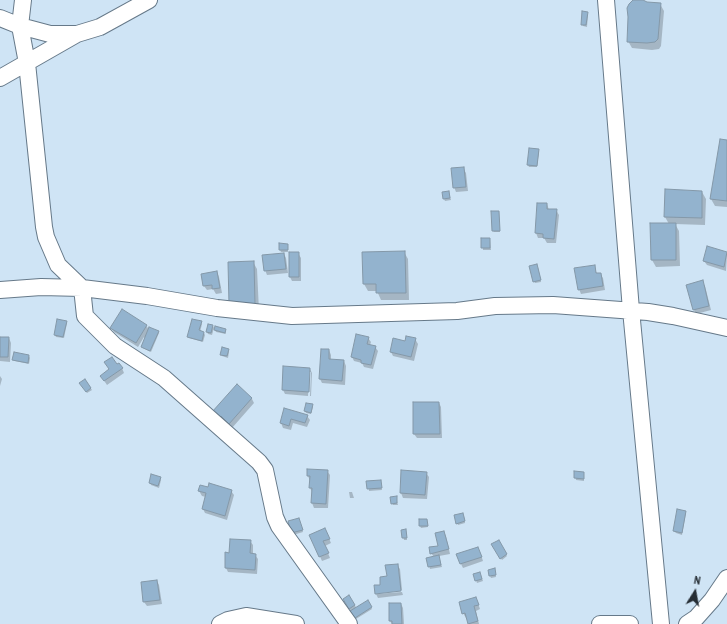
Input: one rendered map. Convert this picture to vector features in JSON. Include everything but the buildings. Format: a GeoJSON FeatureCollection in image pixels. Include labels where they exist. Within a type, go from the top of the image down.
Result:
{"type":"FeatureCollection","features":[{"type":"Feature","properties":{"kind":"street"},"geometry":{"type":"LineString","coordinates":[[24,0],[20,26],[27,63],[44,227],[46,236],[58,265],[82,288],[85,316],[115,346],[164,378],[259,462],[265,470],[275,517],[279,526],[349,624]]}},
{"type":"Feature","properties":{"kind":"street"},"geometry":{"type":"LineString","coordinates":[[0,78],[77,34],[100,27],[149,0]]}},
{"type":"Feature","properties":{"kind":"street"},"geometry":{"type":"LineString","coordinates":[[606,0],[631,310],[661,624]]}},
{"type":"Feature","properties":{"kind":"street"},"geometry":{"type":"LineString","coordinates":[[0,18],[20,26],[50,34],[77,34]]}},
{"type":"Feature","properties":{"kind":"street"},"geometry":{"type":"LineString","coordinates":[[41,287],[58,265]]}},
{"type":"Feature","properties":{"kind":"street"},"geometry":{"type":"LineString","coordinates":[[0,290],[41,287],[82,288],[147,296],[217,308],[292,316],[457,311],[495,306],[532,304],[552,305],[631,310],[673,316],[727,328]]}},
{"type":"Feature","properties":{"kind":"street"},"geometry":{"type":"LineString","coordinates":[[687,624],[696,618],[712,600],[727,578]]}},
{"type":"Feature","properties":{"kind":"street"},"geometry":{"type":"LineString","coordinates":[[220,624],[228,620],[246,616],[296,624]]}},
{"type":"Feature","properties":{"kind":"street"},"geometry":{"type":"LineString","coordinates":[[600,624],[630,624]]}}]}
